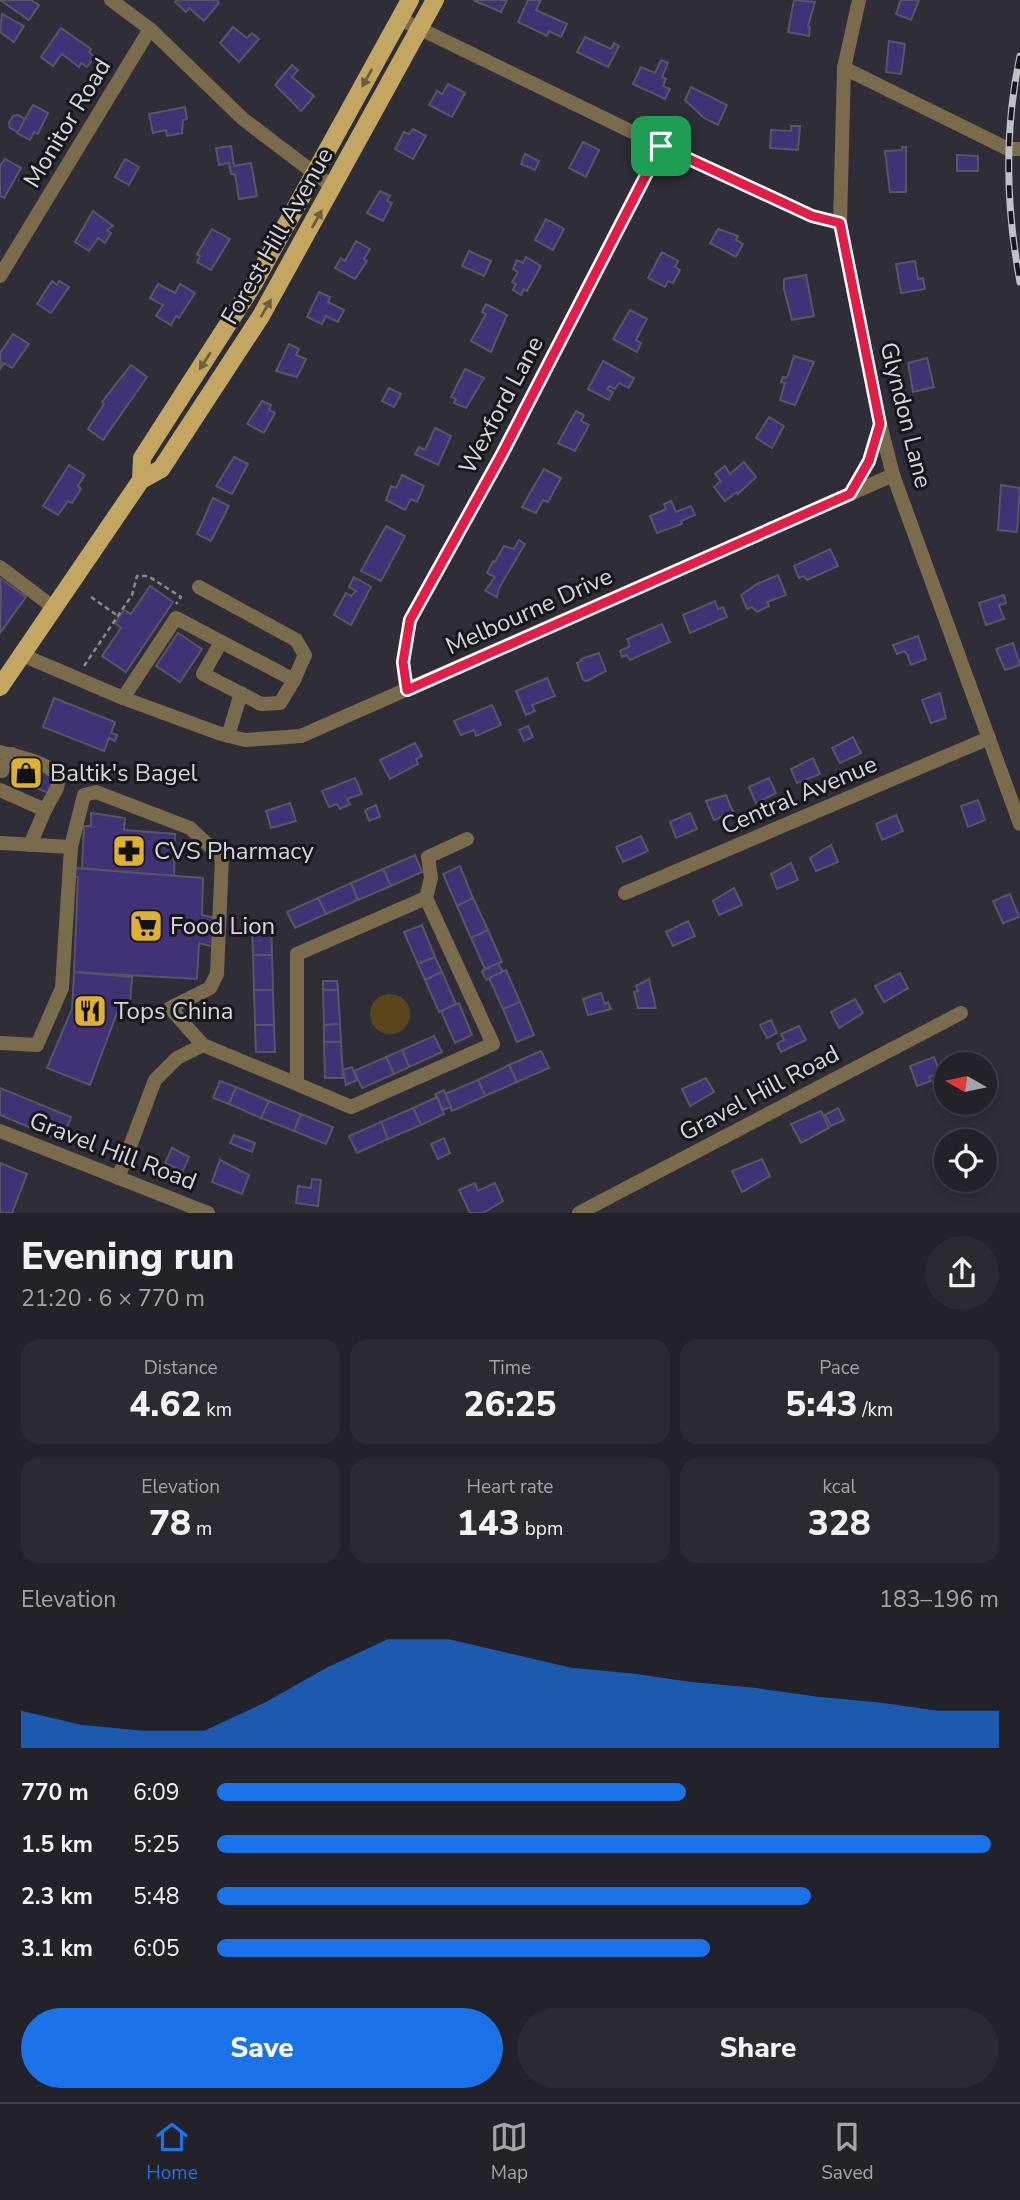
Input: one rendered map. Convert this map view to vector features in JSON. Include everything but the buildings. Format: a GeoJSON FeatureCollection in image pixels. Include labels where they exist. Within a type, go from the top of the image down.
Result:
{"type":"FeatureCollection","features":[{"type":"Feature","properties":{"kind":"main road","name":"Forest Hill Avenue"},"geometry":{"type":"LineString","coordinates":[[141,480],[142,458],[253,285],[410,0]]}},
{"type":"Feature","properties":{"kind":"main road","name":"Forest Hill Avenue"},"geometry":{"type":"LineString","coordinates":[[3,675],[141,480],[161,469],[217,386],[261,316],[334,188],[435,0]]}},
{"type":"Feature","properties":{"kind":"street"},"geometry":{"type":"LineString","coordinates":[[111,0],[150,29],[243,118],[334,188]]}},
{"type":"Feature","properties":{"kind":"street","name":"Glyndon Lane"},"geometry":{"type":"LineString","coordinates":[[859,0],[844,68],[840,223],[880,424],[893,475],[1020,824]]}},
{"type":"Feature","properties":{"kind":"street"},"geometry":{"type":"LineString","coordinates":[[400,19],[661,146],[812,216],[840,223]]}},
{"type":"Feature","properties":{"kind":"street","name":"Monitor Road"},"geometry":{"type":"LineString","coordinates":[[0,276],[150,29]]}},
{"type":"Feature","properties":{"kind":"street"},"geometry":{"type":"LineString","coordinates":[[844,68],[1008,149],[1020,149]]}},
{"type":"Feature","properties":{"kind":"street","name":"Wexford Lane"},"geometry":{"type":"LineString","coordinates":[[407,690],[403,662],[410,620],[501,456],[661,146]]}},
{"type":"Feature","properties":{"kind":"street"},"geometry":{"type":"LineString","coordinates":[[850,494],[869,461],[880,424]]}},
{"type":"Feature","properties":{"kind":"street","name":"Melbourne Drive"},"geometry":{"type":"LineString","coordinates":[[20,654],[124,698],[228,736],[245,740],[300,736],[893,475]]}},
{"type":"Feature","properties":{"kind":"street"},"geometry":{"type":"LineString","coordinates":[[0,567],[53,607]]}},
{"type":"Feature","properties":{"kind":"street"},"geometry":{"type":"LineString","coordinates":[[199,587],[296,640],[305,655],[281,703],[261,704],[203,674],[221,642]]}},
{"type":"Feature","properties":{"kind":"street"},"geometry":{"type":"LineString","coordinates":[[124,698],[176,618],[294,680]]}},
{"type":"Feature","properties":{"kind":"street"},"geometry":{"type":"LineString","coordinates":[[228,736],[241,693]]}},
{"type":"Feature","properties":{"kind":"street","name":"Central Avenue"},"geometry":{"type":"LineString","coordinates":[[625,893],[989,738]]}},
{"type":"Feature","properties":{"kind":"street"},"geometry":{"type":"LineString","coordinates":[[30,845],[57,788],[59,776],[45,766],[6,753],[0,779],[45,810]]}},
{"type":"Feature","properties":{"kind":"street"},"geometry":{"type":"LineString","coordinates":[[0,1043],[37,1045],[62,988],[71,847],[83,795],[96,792],[190,828],[222,858],[217,974],[210,988],[170,1008],[203,1045],[351,1107],[493,1044],[426,898],[430,877],[428,857],[467,839]]}},
{"type":"Feature","properties":{"kind":"street"},"geometry":{"type":"LineString","coordinates":[[0,843],[71,847]]}},
{"type":"Feature","properties":{"kind":"street"},"geometry":{"type":"LineString","coordinates":[[297,1084],[297,954],[426,898]]}},
{"type":"Feature","properties":{"kind":"street","name":"Gravel Hill Road"},"geometry":{"type":"LineString","coordinates":[[579,1213],[961,1013]]}},
{"type":"Feature","properties":{"kind":"street"},"geometry":{"type":"LineString","coordinates":[[118,1178],[155,1080],[177,1058],[203,1045]]}},
{"type":"Feature","properties":{"kind":"street","name":"Gravel Hill Road"},"geometry":{"type":"LineString","coordinates":[[0,1131],[208,1213]]}},
{"type":"Feature","properties":{"kind":"path"},"geometry":{"type":"LineString","coordinates":[[77,678],[132,595],[135,579],[141,575],[148,576],[181,597],[174,608]]}},
{"type":"Feature","properties":{"kind":"path"},"geometry":{"type":"LineString","coordinates":[[90,597],[118,616]]}},
{"type":"Feature","properties":{"kind":"shaded area"},"geometry":{"type":"Polygon","coordinates":[[[390,994],[404,1000],[410,1014],[404,1028],[390,1034],[376,1028],[370,1014],[376,1000],[390,994]]]}},
{"type":"Feature","properties":{"kind":"railway"},"geometry":{"type":"LineString","coordinates":[[1020,56],[1009,140],[1012,225],[1020,282]]}},
{"type":"Feature","properties":{"kind":"place","name":"Baltik's Bagel"},"geometry":{"type":"Point","coordinates":[26,773]}},
{"type":"Feature","properties":{"kind":"place","name":"CVS Pharmacy"},"geometry":{"type":"Point","coordinates":[129,851]}},
{"type":"Feature","properties":{"kind":"place","name":"Food Lion"},"geometry":{"type":"Point","coordinates":[146,926]}},
{"type":"Feature","properties":{"kind":"place","name":"Tops China"},"geometry":{"type":"Point","coordinates":[90,1011]}},
{"type":"Feature","properties":{"kind":"route"},"geometry":{"type":"LineString","coordinates":[[661,146],[812,216],[840,223],[880,424],[869,461],[850,494],[407,690],[403,662],[410,620],[501,456],[661,146]]}}]}
